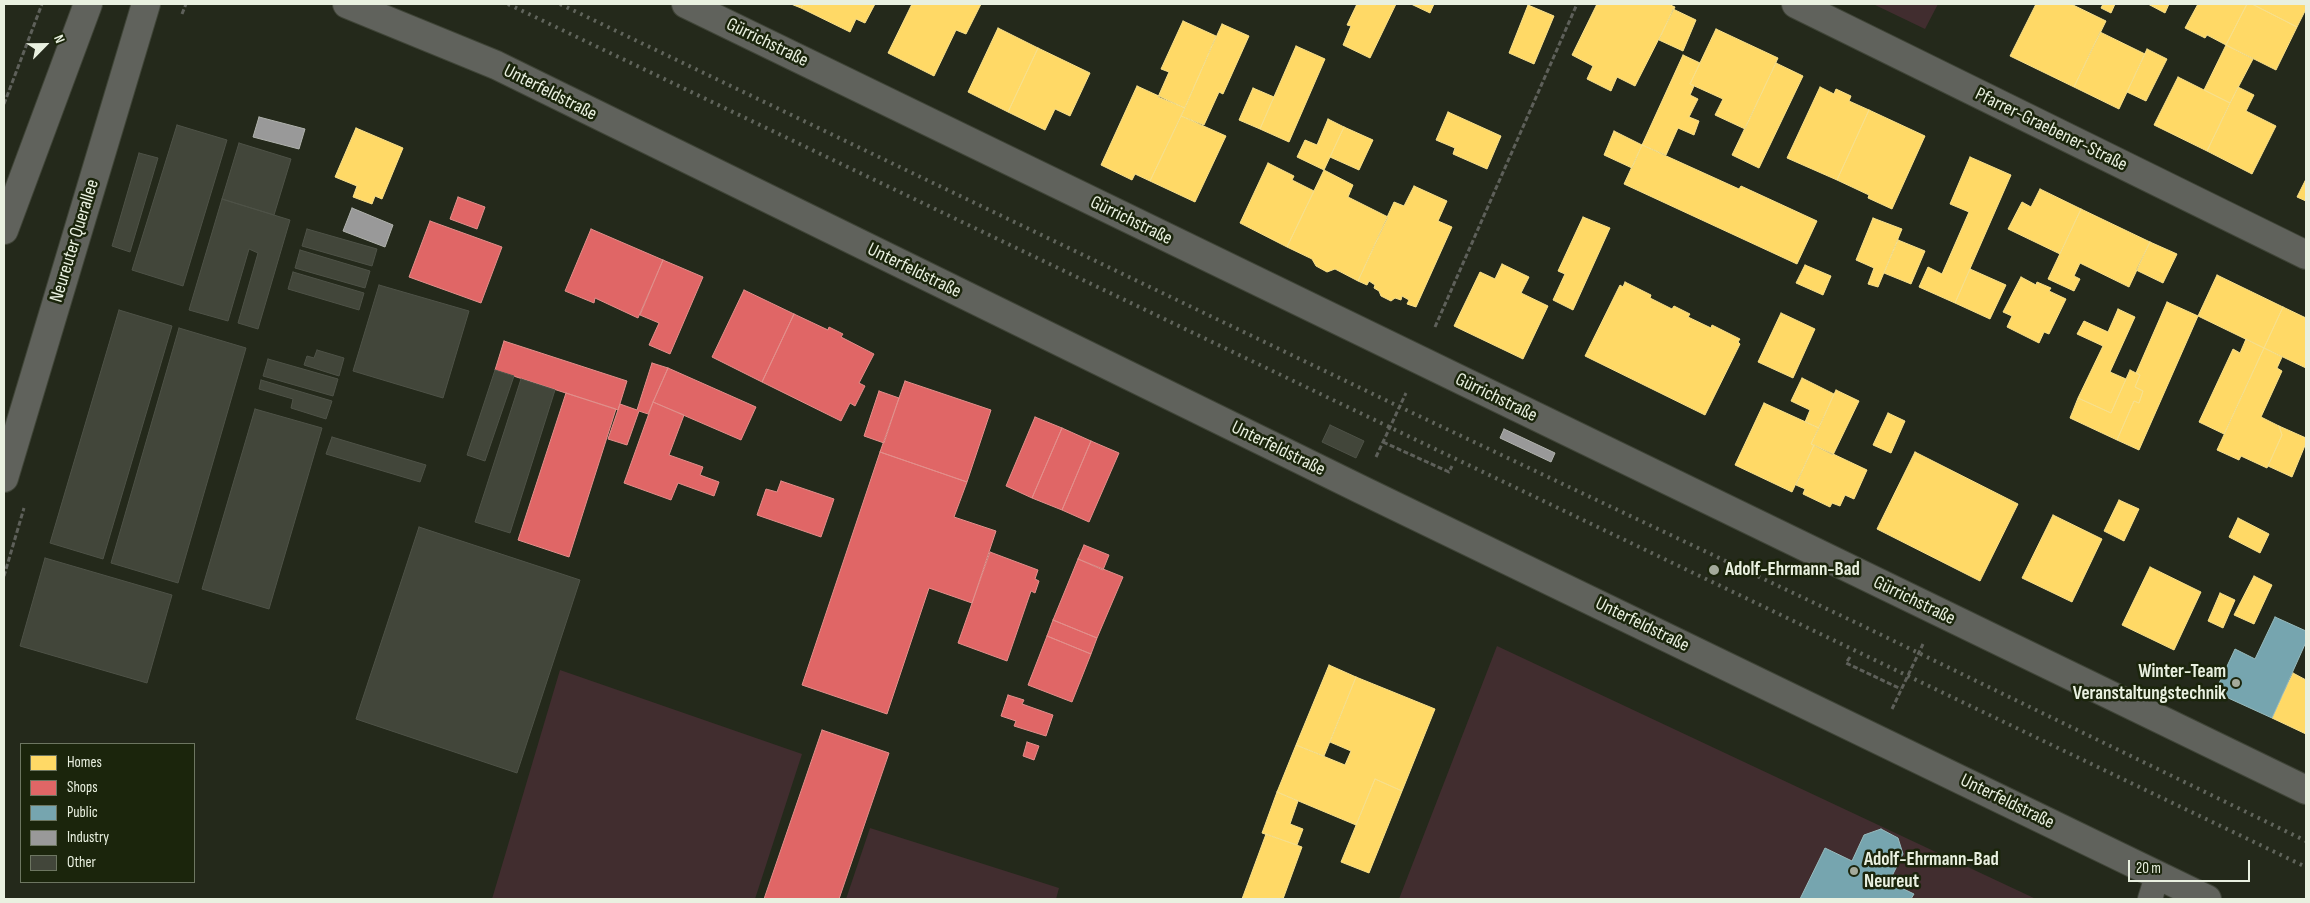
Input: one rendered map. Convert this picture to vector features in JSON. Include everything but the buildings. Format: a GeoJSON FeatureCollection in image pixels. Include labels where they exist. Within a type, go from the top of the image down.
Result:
{"type":"FeatureCollection","features":[{"type":"Feature","properties":{"kind":"street"},"geometry":{"type":"LineString","coordinates":[[4,230],[88,4]]}},
{"type":"Feature","properties":{"kind":"street","name":"Neureuter Querallee"},"geometry":{"type":"LineString","coordinates":[[4,478],[146,4]]}},
{"type":"Feature","properties":{"kind":"street","name":"Unterfeldstraße"},"geometry":{"type":"LineString","coordinates":[[347,4],[496,65],[1360,489],[2154,887],[2207,899]]}},
{"type":"Feature","properties":{"kind":"street","name":"Gürrichstraße"},"geometry":{"type":"LineString","coordinates":[[686,4],[2306,790]]}},
{"type":"Feature","properties":{"kind":"street","name":"Pfarrer-Graebener-Straße"},"geometry":{"type":"LineString","coordinates":[[1796,4],[2306,255]]}},
{"type":"Feature","properties":{"kind":"path"},"geometry":{"type":"LineString","coordinates":[[4,104],[42,4]]}},
{"type":"Feature","properties":{"kind":"path"},"geometry":{"type":"LineString","coordinates":[[1386,436],[1577,4]]}},
{"type":"Feature","properties":{"kind":"path"},"geometry":{"type":"LineString","coordinates":[[1384,442],[1449,472],[1452,466]]}},
{"type":"Feature","properties":{"kind":"path"},"geometry":{"type":"LineString","coordinates":[[1906,681],[1922,645]]}},
{"type":"Feature","properties":{"kind":"path"},"geometry":{"type":"LineString","coordinates":[[1850,657],[1846,663],[1901,689]]}},
{"type":"Feature","properties":{"kind":"shaded area"},"geometry":{"type":"Polygon","coordinates":[[[1873,4],[1938,4],[1925,29],[1873,4]]]}},
{"type":"Feature","properties":{"kind":"shaded area"},"geometry":{"type":"Polygon","coordinates":[[[1497,646],[2036,899],[1399,899],[1497,646]]]}},
{"type":"Feature","properties":{"kind":"shaded area"},"geometry":{"type":"Polygon","coordinates":[[[560,670],[802,754],[755,899],[492,899],[560,670]]]}},
{"type":"Feature","properties":{"kind":"shaded area"},"geometry":{"type":"Polygon","coordinates":[[[870,828],[1059,888],[1056,899],[846,899],[870,828]]]}},
{"type":"Feature","properties":{"kind":"railway"},"geometry":{"type":"LineString","coordinates":[[508,4],[2306,867]]}},
{"type":"Feature","properties":{"kind":"railway"},"geometry":{"type":"LineString","coordinates":[[560,4],[1400,407],[1863,626],[2306,841]]}},
{"type":"Feature","properties":{"kind":"place","name":"Adolf-Ehrmann-Bad"},"geometry":{"type":"Point","coordinates":[1714,570]}},
{"type":"Feature","properties":{"kind":"place","name":"Winter-Team Veranstaltungstechnik"},"geometry":{"type":"Point","coordinates":[2236,683]}},
{"type":"Feature","properties":{"kind":"place","name":"Adolf-Ehrmann-Bad Neureut"},"geometry":{"type":"Point","coordinates":[1854,871]}}]}
